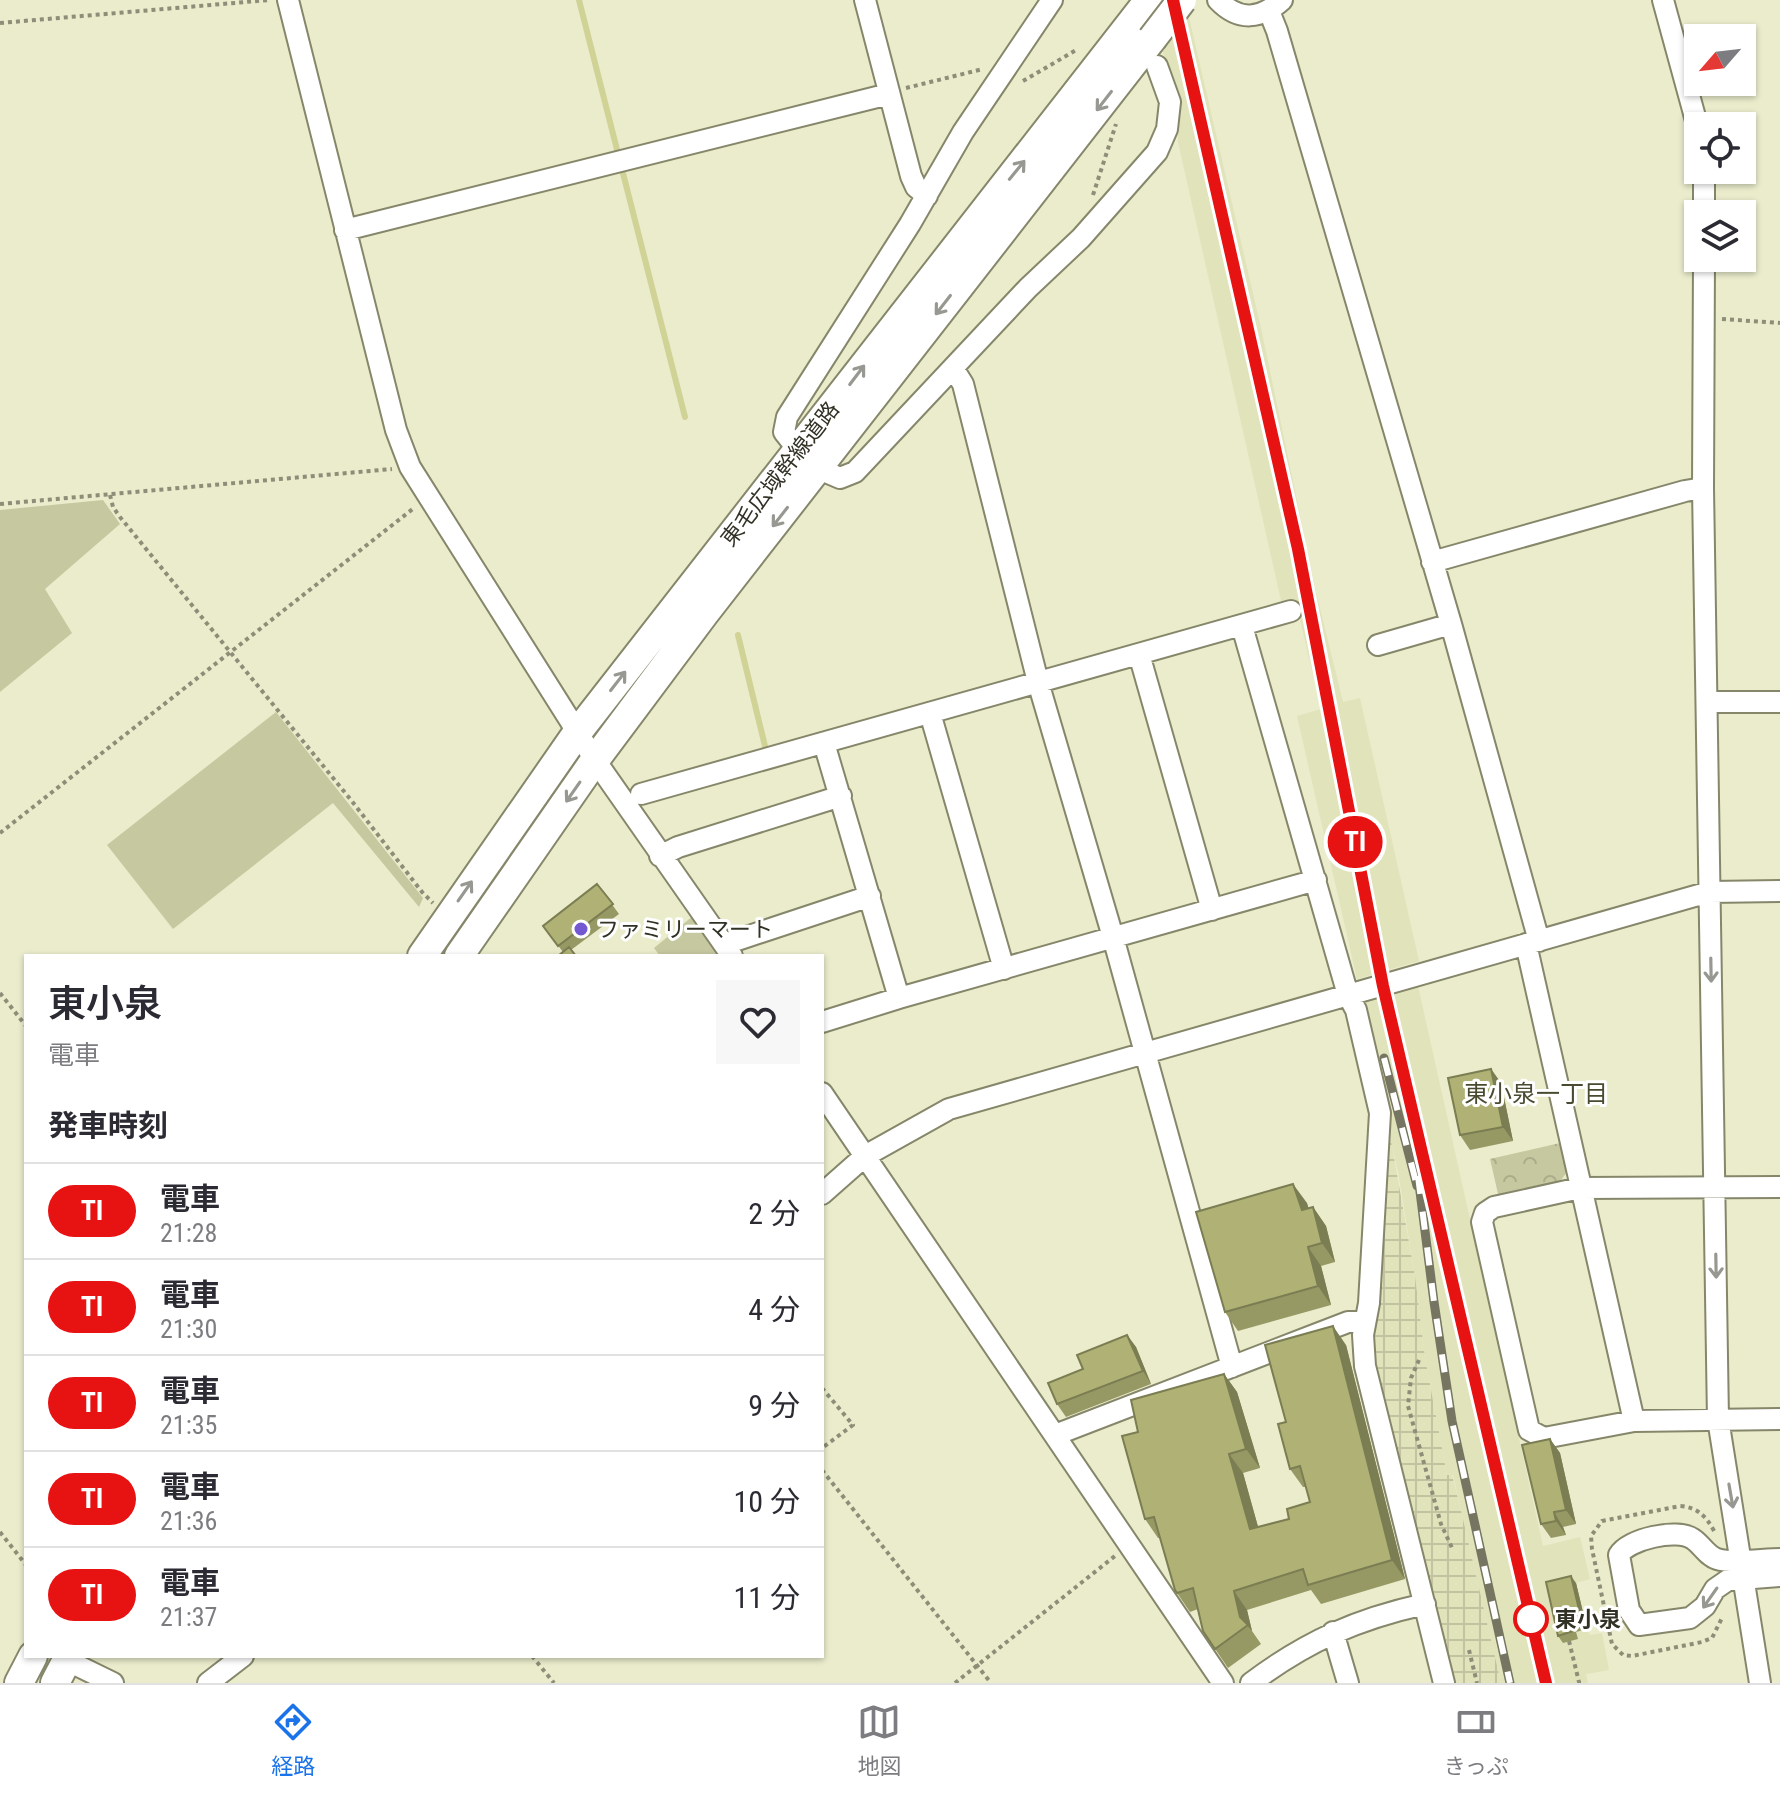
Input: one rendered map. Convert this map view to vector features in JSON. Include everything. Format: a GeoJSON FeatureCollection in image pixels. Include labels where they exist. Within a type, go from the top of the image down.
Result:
{"type":"FeatureCollection","features":[{"type":"Feature","properties":{"kind":"highway","name":"東毛広域幹線道路"},"geometry":{"type":"LineString","coordinates":[[423,954],[577,733],[1155,53],[1182,0]]}},
{"type":"Feature","properties":{"kind":"highway","name":"東毛広域幹線道路"},"geometry":{"type":"LineString","coordinates":[[460,954],[595,760],[704,614],[809,460],[1145,5]]}},
{"type":"Feature","properties":{"kind":"highway"},"geometry":{"type":"LineString","coordinates":[[19,1683],[32,1658]]}},
{"type":"Feature","properties":{"kind":"street"},"geometry":{"type":"LineString","coordinates":[[288,0],[396,430],[410,467],[577,733],[660,856],[729,950],[870,896]]}},
{"type":"Feature","properties":{"kind":"street"},"geometry":{"type":"LineString","coordinates":[[865,0],[911,176],[916,187],[927,196]]}},
{"type":"Feature","properties":{"kind":"street"},"geometry":{"type":"LineString","coordinates":[[1052,0],[1012,75],[963,132],[927,196],[787,417],[784,432],[809,460],[840,478],[855,472],[1028,288],[1081,238],[1157,152],[1167,129],[1170,102],[1155,53]]}},
{"type":"Feature","properties":{"kind":"street"},"geometry":{"type":"LineString","coordinates":[[1218,0],[1232,12],[1244,16],[1257,17],[1276,6],[1277,31],[1451,624],[1532,942],[1580,1188],[1634,1421]]}},
{"type":"Feature","properties":{"kind":"street"},"geometry":{"type":"LineString","coordinates":[[1663,0],[1694,112]]}},
{"type":"Feature","properties":{"kind":"street"},"geometry":{"type":"LineString","coordinates":[[345,230],[889,94]]}},
{"type":"Feature","properties":{"kind":"street"},"geometry":{"type":"LineString","coordinates":[[1704,272],[1703,488],[1718,1419],[1760,1683]]}},
{"type":"Feature","properties":{"kind":"street"},"geometry":{"type":"LineString","coordinates":[[953,368],[963,384],[1038,682],[1113,937],[1232,1367]]}},
{"type":"Feature","properties":{"kind":"street"},"geometry":{"type":"LineString","coordinates":[[1432,562],[1703,488]]}},
{"type":"Feature","properties":{"kind":"street"},"geometry":{"type":"LineString","coordinates":[[641,794],[1291,611]]}},
{"type":"Feature","properties":{"kind":"street"},"geometry":{"type":"LineString","coordinates":[[1378,645],[1451,624]]}},
{"type":"Feature","properties":{"kind":"street"},"geometry":{"type":"LineString","coordinates":[[1242,626],[1348,995],[1356,1010],[1380,1113],[1369,1303],[1363,1346],[1369,1388],[1444,1683]]}},
{"type":"Feature","properties":{"kind":"street"},"geometry":{"type":"LineString","coordinates":[[1139,654],[1212,910]]}},
{"type":"Feature","properties":{"kind":"street"},"geometry":{"type":"LineString","coordinates":[[1707,702],[1780,702]]}},
{"type":"Feature","properties":{"kind":"street"},"geometry":{"type":"LineString","coordinates":[[930,713],[1004,969]]}},
{"type":"Feature","properties":{"kind":"street"},"geometry":{"type":"LineString","coordinates":[[824,743],[899,998]]}},
{"type":"Feature","properties":{"kind":"street"},"geometry":{"type":"LineString","coordinates":[[660,856],[678,847],[841,796]]}},
{"type":"Feature","properties":{"kind":"street"},"geometry":{"type":"LineString","coordinates":[[824,1021],[1316,880]]}},
{"type":"Feature","properties":{"kind":"street"},"geometry":{"type":"LineString","coordinates":[[824,1192],[865,1156],[949,1109],[1710,892],[1780,891]]}},
{"type":"Feature","properties":{"kind":"street"},"geometry":{"type":"LineString","coordinates":[[824,1096],[1223,1683]]}},
{"type":"Feature","properties":{"kind":"street"},"geometry":{"type":"LineString","coordinates":[[1780,1187],[1580,1188],[1494,1207],[1485,1213],[1482,1222],[1529,1430],[1544,1438],[1634,1421],[1780,1419]]}},
{"type":"Feature","properties":{"kind":"street"},"geometry":{"type":"LineString","coordinates":[[1055,1435],[1348,1322],[1365,1322]]}},
{"type":"Feature","properties":{"kind":"street"},"geometry":{"type":"LineString","coordinates":[[1780,1559],[1743,1568],[1715,1589],[1705,1606],[1690,1618],[1639,1625],[1629,1610],[1619,1555],[1631,1543],[1674,1534],[1694,1539],[1713,1558],[1743,1568],[1780,1576]]}},
{"type":"Feature","properties":{"kind":"street"},"geometry":{"type":"LineString","coordinates":[[1251,1683],[1291,1655],[1333,1632],[1377,1616],[1425,1604]]}},
{"type":"Feature","properties":{"kind":"street"},"geometry":{"type":"LineString","coordinates":[[1333,1632],[1348,1683]]}},
{"type":"Feature","properties":{"kind":"street"},"geometry":{"type":"LineString","coordinates":[[208,1683],[240,1658]]}},
{"type":"Feature","properties":{"kind":"street"},"geometry":{"type":"LineString","coordinates":[[63,1666],[113,1683]]}},
{"type":"Feature","properties":{"kind":"path"},"geometry":{"type":"LineString","coordinates":[[0,23],[274,0]]}},
{"type":"Feature","properties":{"kind":"path"},"geometry":{"type":"LineString","coordinates":[[889,94],[994,66],[1012,75],[1078,49]]}},
{"type":"Feature","properties":{"kind":"path"},"geometry":{"type":"LineString","coordinates":[[1091,200],[1114,133]]}},
{"type":"Feature","properties":{"kind":"path"},"geometry":{"type":"LineString","coordinates":[[1704,318],[1780,323]]}},
{"type":"Feature","properties":{"kind":"path"},"geometry":{"type":"LineString","coordinates":[[0,504],[410,467]]}},
{"type":"Feature","properties":{"kind":"path"},"geometry":{"type":"LineString","coordinates":[[110,495],[120,517],[430,900]]}},
{"type":"Feature","properties":{"kind":"path"},"geometry":{"type":"LineString","coordinates":[[0,833],[429,497]]}},
{"type":"Feature","properties":{"kind":"path"},"geometry":{"type":"LineString","coordinates":[[0,993],[24,1023]]}},
{"type":"Feature","properties":{"kind":"path"},"geometry":{"type":"LineString","coordinates":[[1419,1360],[1411,1378],[1408,1406],[1441,1524],[1453,1550]]}},
{"type":"Feature","properties":{"kind":"path"},"geometry":{"type":"LineString","coordinates":[[824,1390],[853,1425],[824,1447]]}},
{"type":"Feature","properties":{"kind":"path"},"geometry":{"type":"LineString","coordinates":[[824,1473],[991,1683]]}},
{"type":"Feature","properties":{"kind":"path"},"geometry":{"type":"LineString","coordinates":[[1717,1535],[1709,1522],[1692,1507],[1680,1506],[1602,1521],[1591,1536],[1605,1618],[1612,1644],[1623,1655],[1632,1656],[1712,1638],[1725,1605]]}},
{"type":"Feature","properties":{"kind":"path"},"geometry":{"type":"LineString","coordinates":[[0,1532],[24,1562]]}},
{"type":"Feature","properties":{"kind":"path"},"geometry":{"type":"LineString","coordinates":[[955,1683],[1130,1544]]}},
{"type":"Feature","properties":{"kind":"path"},"geometry":{"type":"LineString","coordinates":[[1586,1623],[1605,1618]]}},
{"type":"Feature","properties":{"kind":"path"},"geometry":{"type":"LineString","coordinates":[[1569,1641],[1579,1682],[1576,1683]]}},
{"type":"Feature","properties":{"kind":"path"},"geometry":{"type":"LineString","coordinates":[[1469,1650],[1477,1683]]}},
{"type":"Feature","properties":{"kind":"path"},"geometry":{"type":"LineString","coordinates":[[534,1658],[554,1683]]}},
{"type":"Feature","properties":{"kind":"shaded area"},"geometry":{"type":"Polygon","coordinates":[[[1144,0],[1185,0],[1261,328],[1317,596],[1343,702],[1360,698],[1419,961],[1357,979],[1297,716],[1321,709],[1296,602],[1282,605],[1178,142],[1172,77],[1144,0]]]}},
{"type":"Feature","properties":{"kind":"shaded area"},"geometry":{"type":"Polygon","coordinates":[[[1418,986],[1543,1546],[1580,1537],[1590,1579],[1576,1583],[1590,1635],[1602,1633],[1609,1670],[1586,1674],[1588,1683],[1501,1683],[1453,1475],[1447,1475],[1425,1358],[1398,1172],[1362,1013],[1366,1002],[1372,999],[1418,986]]]}},
{"type":"Feature","properties":{"kind":"shaded area"},"geometry":{"type":"Polygon","coordinates":[[[1386,1112],[1447,1475],[1452,1475],[1501,1683],[1452,1683],[1382,1420],[1371,1349],[1386,1112]]]}},
{"type":"Feature","properties":{"kind":"green space"},"geometry":{"type":"Polygon","coordinates":[[[103,500],[120,524],[45,589],[72,633],[0,692],[0,510],[103,500]]]}},
{"type":"Feature","properties":{"kind":"green space"},"geometry":{"type":"Polygon","coordinates":[[[276,712],[423,898],[419,907],[333,803],[173,929],[107,845],[276,712]]]}},
{"type":"Feature","properties":{"kind":"green space"},"geometry":{"type":"Polygon","coordinates":[[[693,916],[722,954],[658,954],[654,948],[693,916]]]}},
{"type":"Feature","properties":{"kind":"green space"},"geometry":{"type":"Polygon","coordinates":[[[1560,1143],[1567,1172],[1558,1184],[1499,1198],[1490,1159],[1560,1143]]]}},
{"type":"Feature","properties":{"kind":"building"},"geometry":{"type":"Polygon","coordinates":[[[597,884],[613,904],[558,946],[543,926],[597,884]]]}},
{"type":"Feature","properties":{"kind":"building"},"geometry":{"type":"Polygon","coordinates":[[[569,947],[574,954],[560,954],[569,947]]]}},
{"type":"Feature","properties":{"kind":"building"},"geometry":{"type":"Polygon","coordinates":[[[1491,1069],[1503,1127],[1460,1135],[1448,1078],[1491,1069]]]}},
{"type":"Feature","properties":{"kind":"building"},"geometry":{"type":"Polygon","coordinates":[[[1293,1184],[1302,1210],[1313,1207],[1322,1243],[1308,1247],[1318,1286],[1225,1312],[1196,1212],[1293,1184]]]}},
{"type":"Feature","properties":{"kind":"building"},"geometry":{"type":"Polygon","coordinates":[[[1333,1326],[1392,1560],[1308,1585],[1303,1569],[1234,1591],[1240,1617],[1248,1625],[1215,1649],[1203,1631],[1193,1588],[1177,1593],[1154,1517],[1145,1519],[1122,1436],[1138,1432],[1131,1400],[1224,1374],[1246,1449],[1229,1454],[1250,1529],[1289,1519],[1287,1509],[1310,1502],[1300,1466],[1290,1469],[1278,1424],[1286,1422],[1265,1345],[1333,1326]]]}},
{"type":"Feature","properties":{"kind":"building"},"geometry":{"type":"Polygon","coordinates":[[[1127,1335],[1143,1371],[1057,1404],[1048,1383],[1083,1369],[1077,1355],[1127,1335]]]}},
{"type":"Feature","properties":{"kind":"building"},"geometry":{"type":"Polygon","coordinates":[[[1550,1439],[1566,1510],[1554,1512],[1556,1521],[1541,1524],[1522,1445],[1550,1439]]]}},
{"type":"Feature","properties":{"kind":"building"},"geometry":{"type":"Polygon","coordinates":[[[1571,1576],[1582,1622],[1571,1625],[1573,1631],[1558,1636],[1546,1582],[1571,1576]]]}},
{"type":"Feature","properties":{"kind":"waterway"},"geometry":{"type":"LineString","coordinates":[[579,0],[685,417]]}},
{"type":"Feature","properties":{"kind":"waterway"},"geometry":{"type":"LineString","coordinates":[[738,635],[765,746]]}},
{"type":"Feature","properties":{"kind":"railway"},"geometry":{"type":"LineString","coordinates":[[1173,0],[1298,549],[1383,986],[1546,1683]]}},
{"type":"Feature","properties":{"kind":"railway"},"geometry":{"type":"LineString","coordinates":[[1384,1058],[1417,1186]]}},
{"type":"Feature","properties":{"kind":"railway"},"geometry":{"type":"LineString","coordinates":[[1418,1176],[1452,1421],[1510,1683]]}},
{"type":"Feature","properties":{"kind":"train","name":"TI"},"geometry":{"type":"LineString","coordinates":[[1173,0],[1298,549],[1383,986],[1546,1683]]}},
{"type":"Feature","properties":{"kind":"place","name":"ファミリーマート"},"geometry":{"type":"Point","coordinates":[581,929]}},
{"type":"Feature","properties":{"kind":"place","name":"東小泉"},"geometry":{"type":"Point","coordinates":[1531,1619]}},
{"type":"Feature","properties":{"kind":"district","name":"東小泉一丁目"},"geometry":{"type":"Point","coordinates":[1536,1094]}}]}
